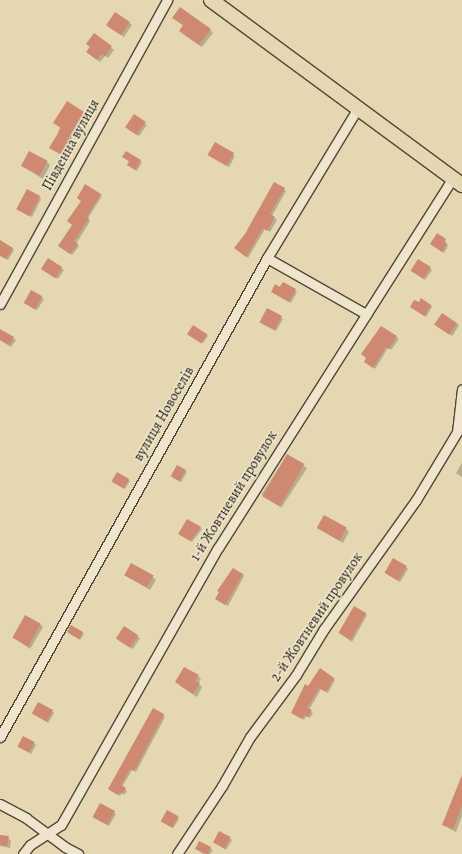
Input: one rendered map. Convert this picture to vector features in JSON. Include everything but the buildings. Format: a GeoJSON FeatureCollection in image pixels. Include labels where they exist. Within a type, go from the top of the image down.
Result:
{"type":"FeatureCollection","features":[{"type":"Feature","properties":{"kind":"highway"},"geometry":{"type":"LineString","coordinates":[[211,0],[458,182]]}},
{"type":"Feature","properties":{"kind":"street","name":"Південна вулиця"},"geometry":{"type":"LineString","coordinates":[[0,304],[167,0]]}},
{"type":"Feature","properties":{"kind":"street","name":"вулиця Новоселів"},"geometry":{"type":"LineString","coordinates":[[0,737],[267,258],[358,108]]}},
{"type":"Feature","properties":{"kind":"street","name":"1-й Жовтневий провулок"},"geometry":{"type":"LineString","coordinates":[[49,834],[61,825],[207,568],[366,314],[458,182]]}},
{"type":"Feature","properties":{"kind":"street"},"geometry":{"type":"LineString","coordinates":[[267,258],[366,314]]}},
{"type":"Feature","properties":{"kind":"street","name":"2-й Жовтневий провулок"},"geometry":{"type":"LineString","coordinates":[[177,854],[222,786],[250,737],[296,675],[324,629],[416,500],[457,432],[462,390]]}},
{"type":"Feature","properties":{"kind":"street"},"geometry":{"type":"LineString","coordinates":[[0,804],[49,834],[64,847],[78,854]]}},
{"type":"Feature","properties":{"kind":"street"},"geometry":{"type":"LineString","coordinates":[[24,854],[30,845],[49,834]]}}]}
